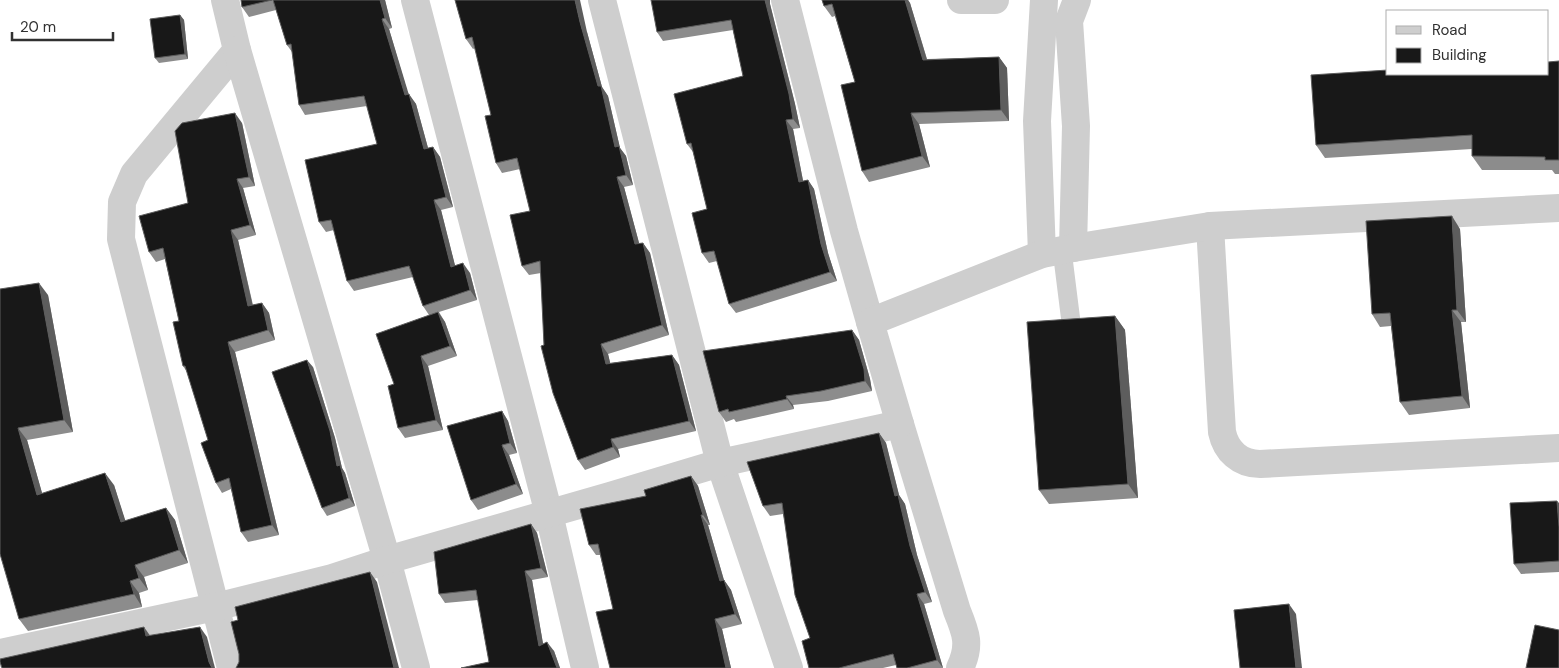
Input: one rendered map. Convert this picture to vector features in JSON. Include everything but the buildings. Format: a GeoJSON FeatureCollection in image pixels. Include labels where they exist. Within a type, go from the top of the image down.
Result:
{"type":"FeatureCollection","features":[{"type":"Feature","properties":{"kind":"street"},"geometry":{"type":"LineString","coordinates":[[224,0],[387,560],[416,668]]}},
{"type":"Feature","properties":{"kind":"street"},"geometry":{"type":"LineString","coordinates":[[415,0],[549,514],[585,668]]}},
{"type":"Feature","properties":{"kind":"street"},"geometry":{"type":"LineString","coordinates":[[602,0],[720,463],[789,668]]}},
{"type":"Feature","properties":{"kind":"street"},"geometry":{"type":"LineString","coordinates":[[785,0],[844,231],[900,424],[957,611],[966,634],[966,655],[960,668]]}},
{"type":"Feature","properties":{"kind":"street"},"geometry":{"type":"LineString","coordinates":[[962,0],[995,0]]}},
{"type":"Feature","properties":{"kind":"street"},"geometry":{"type":"LineString","coordinates":[[1044,0],[1037,121],[1059,251]]}},
{"type":"Feature","properties":{"kind":"street"},"geometry":{"type":"LineString","coordinates":[[1059,251],[1076,126],[1069,21],[1077,0]]}},
{"type":"Feature","properties":{"kind":"street"},"geometry":{"type":"LineString","coordinates":[[231,668],[121,238],[122,202],[134,174],[238,50]]}},
{"type":"Feature","properties":{"kind":"street"},"geometry":{"type":"LineString","coordinates":[[1037,121],[1076,126]]}},
{"type":"Feature","properties":{"kind":"street"},"geometry":{"type":"LineString","coordinates":[[870,322],[1059,251],[1210,226],[1559,208]]}},
{"type":"Feature","properties":{"kind":"street"},"geometry":{"type":"LineString","coordinates":[[1210,226],[1222,432],[1227,447],[1238,458],[1251,464],[1260,464],[1559,448]]}},
{"type":"Feature","properties":{"kind":"street"},"geometry":{"type":"LineString","coordinates":[[0,653],[215,607],[332,578],[387,560],[720,463],[900,424]]}},
{"type":"Feature","properties":{"kind":"lane"},"geometry":{"type":"LineString","coordinates":[[1059,251],[1071,322]]}}]}
